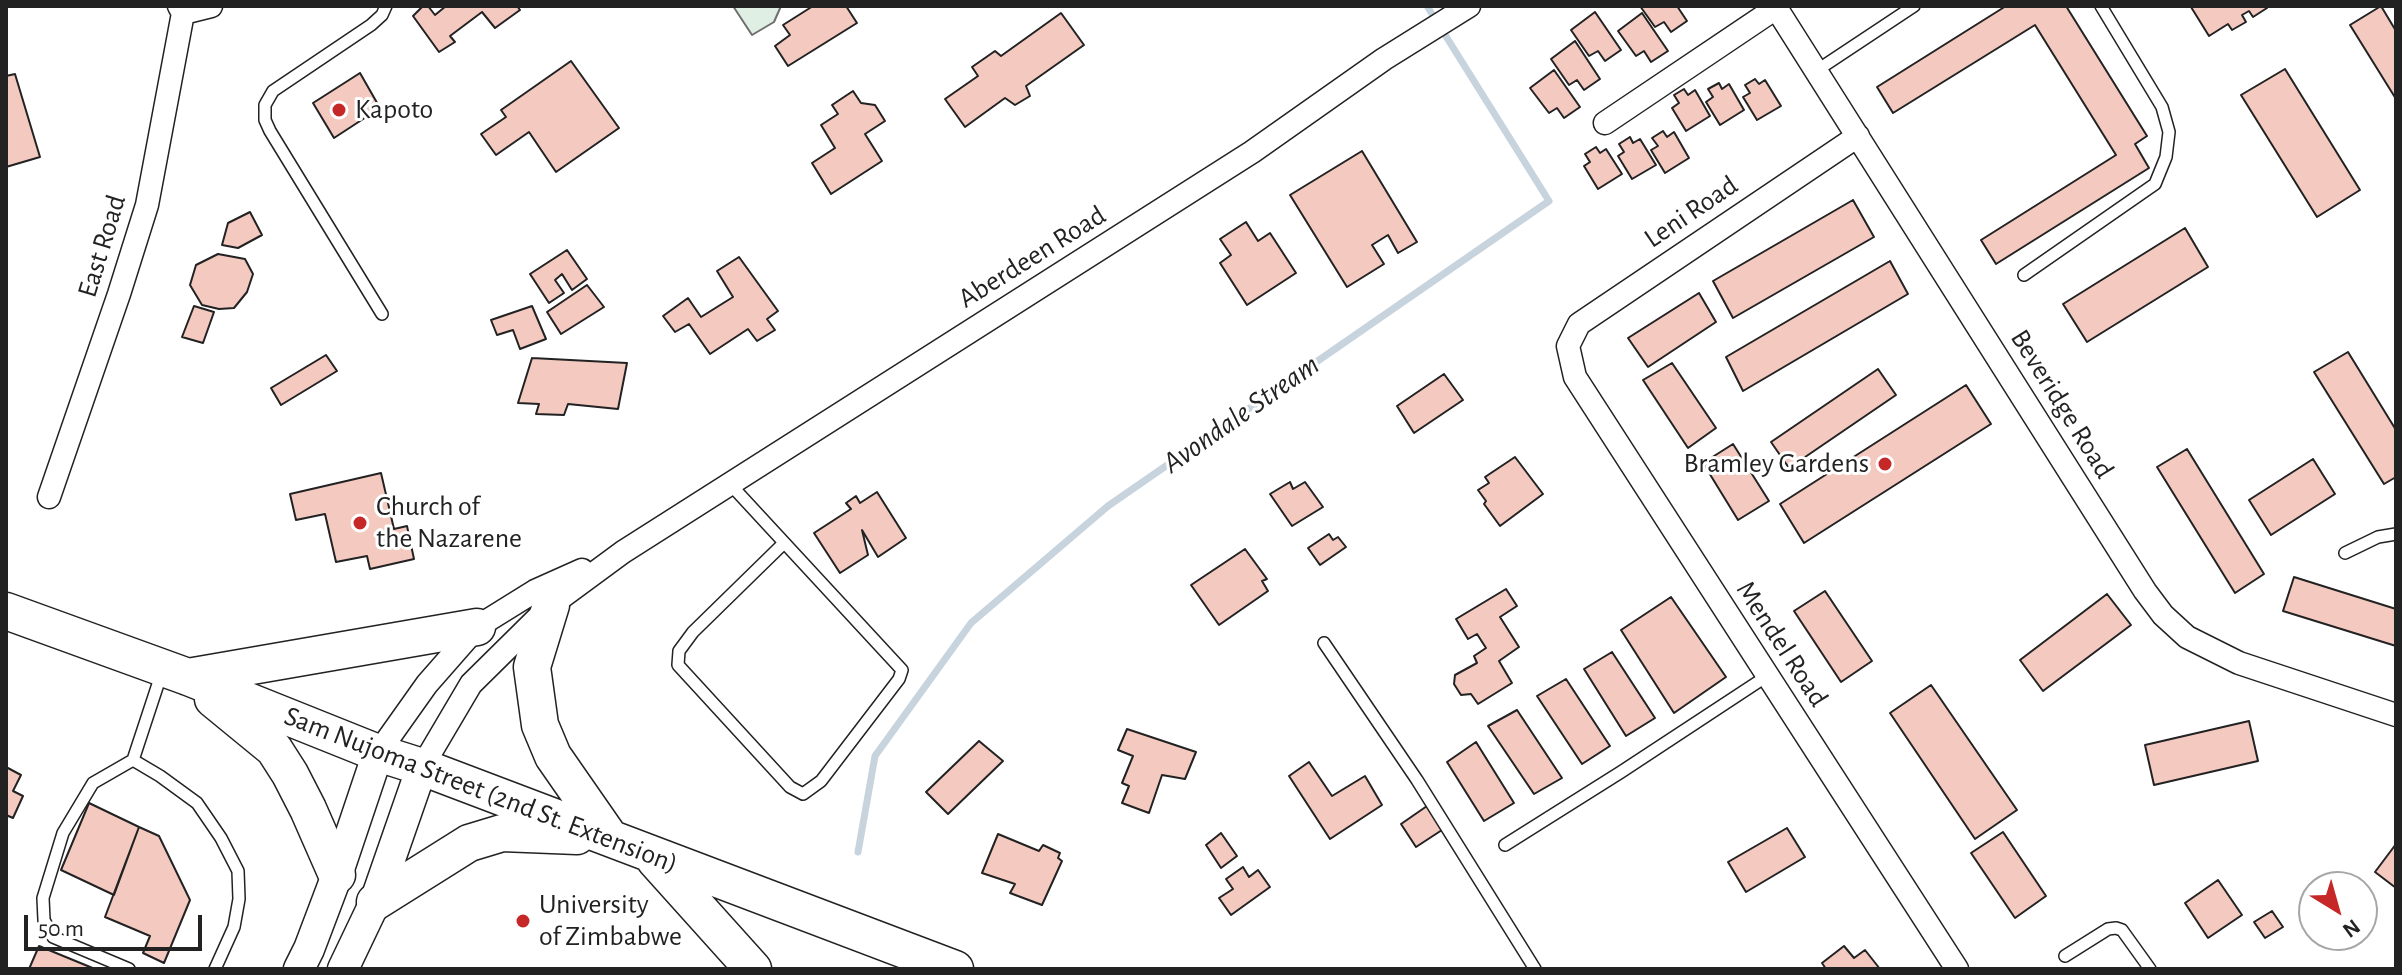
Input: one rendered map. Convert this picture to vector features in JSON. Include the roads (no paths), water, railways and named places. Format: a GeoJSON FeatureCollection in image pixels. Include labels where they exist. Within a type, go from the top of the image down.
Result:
{"type":"FeatureCollection","features":[{"type":"Feature","properties":{"kind":"highway"},"geometry":{"type":"LineString","coordinates":[[551,605],[532,667],[540,725],[553,756],[610,838]]}},
{"type":"Feature","properties":{"kind":"highway","name":"Sam Nujoma Street (2nd St. Extension)"},"geometry":{"type":"LineString","coordinates":[[6,611],[955,969]]}},
{"type":"Feature","properties":{"kind":"highway"},"geometry":{"type":"LineString","coordinates":[[175,674],[477,627]]}},
{"type":"Feature","properties":{"kind":"highway"},"geometry":{"type":"LineString","coordinates":[[175,674],[274,749],[308,809],[337,875]]}},
{"type":"Feature","properties":{"kind":"highway"},"geometry":{"type":"LineString","coordinates":[[375,902],[469,843],[502,833],[610,838]]}},
{"type":"Feature","properties":{"kind":"highway"},"geometry":{"type":"LineString","coordinates":[[651,855],[753,969]]}},
{"type":"Feature","properties":{"kind":"main road"},"geometry":{"type":"LineString","coordinates":[[299,969],[337,875],[378,753]]}},
{"type":"Feature","properties":{"kind":"main road"},"geometry":{"type":"LineString","coordinates":[[343,969],[375,902],[422,767]]}},
{"type":"Feature","properties":{"kind":"street"},"geometry":{"type":"LineString","coordinates":[[181,9],[211,6]]}},
{"type":"Feature","properties":{"kind":"street","name":"Aberdeen Road"},"geometry":{"type":"LineString","coordinates":[[422,767],[471,684],[551,605],[623,552],[1252,152],[1384,59],[1469,6]]}},
{"type":"Feature","properties":{"kind":"street"},"geometry":{"type":"LineString","coordinates":[[1605,123],[1776,7]]}},
{"type":"Feature","properties":{"kind":"street","name":"Beveridge Road"},"geometry":{"type":"LineString","coordinates":[[1776,7],[2136,578],[2163,615],[2187,637],[2239,663],[2396,715]]}},
{"type":"Feature","properties":{"kind":"street","name":"East Road"},"geometry":{"type":"LineString","coordinates":[[49,497],[147,205],[181,9]]}},
{"type":"Feature","properties":{"kind":"street","name":"Leni Road"},"geometry":{"type":"LineString","coordinates":[[1568,346],[1579,324],[1858,136]]}},
{"type":"Feature","properties":{"kind":"street","name":"Mendel Road"},"geometry":{"type":"LineString","coordinates":[[1568,346],[1575,377],[1957,969]]}},
{"type":"Feature","properties":{"kind":"street","name":"Aberdeen Road"},"geometry":{"type":"LineString","coordinates":[[378,753],[427,684],[477,627],[535,591],[623,552]]}},
{"type":"Feature","properties":{"kind":"lane"},"geometry":{"type":"LineString","coordinates":[[382,314],[270,131],[265,120],[265,105],[273,91],[371,25],[382,15],[386,6]]}},
{"type":"Feature","properties":{"kind":"lane"},"geometry":{"type":"LineString","coordinates":[[1816,71],[1914,6]]}},
{"type":"Feature","properties":{"kind":"lane"},"geometry":{"type":"LineString","coordinates":[[2024,275],[2155,184],[2166,157],[2169,132],[2162,107],[2101,6]]}},
{"type":"Feature","properties":{"kind":"lane"},"geometry":{"type":"LineString","coordinates":[[730,484],[902,670],[899,679],[821,781],[803,794],[790,787],[678,665],[679,651],[693,632],[784,543]]}},
{"type":"Feature","properties":{"kind":"lane"},"geometry":{"type":"LineString","coordinates":[[2345,553],[2378,537],[2396,534]]}},
{"type":"Feature","properties":{"kind":"lane"},"geometry":{"type":"LineString","coordinates":[[1324,643],[1417,780],[1535,969]]}},
{"type":"Feature","properties":{"kind":"lane"},"geometry":{"type":"LineString","coordinates":[[129,969],[53,937],[44,920],[43,898],[63,833],[93,783],[133,760],[175,674]]}},
{"type":"Feature","properties":{"kind":"lane"},"geometry":{"type":"LineString","coordinates":[[1505,845],[1767,676]]}},
{"type":"Feature","properties":{"kind":"lane"},"geometry":{"type":"LineString","coordinates":[[133,760],[197,803],[221,838],[238,871],[239,899],[234,927],[215,969]]}},
{"type":"Feature","properties":{"kind":"lane"},"geometry":{"type":"LineString","coordinates":[[2065,956],[2108,929],[2116,928],[2122,930],[2150,969]]}},
{"type":"Feature","properties":{"kind":"waterway","name":"Avondale Stream"},"geometry":{"type":"LineString","coordinates":[[858,852],[875,756],[971,623],[1108,506],[1549,201],[1427,6]]}},
{"type":"Feature","properties":{"kind":"place","name":"Kapoto"},"geometry":{"type":"Point","coordinates":[339,110]}},
{"type":"Feature","properties":{"kind":"place","name":"Bramley Gardens"},"geometry":{"type":"Point","coordinates":[1885,464]}},
{"type":"Feature","properties":{"kind":"place","name":"Church of the Nazarene"},"geometry":{"type":"Point","coordinates":[360,523]}},
{"type":"Feature","properties":{"kind":"place","name":"University of Zimbabwe"},"geometry":{"type":"Point","coordinates":[523,921]}}]}
